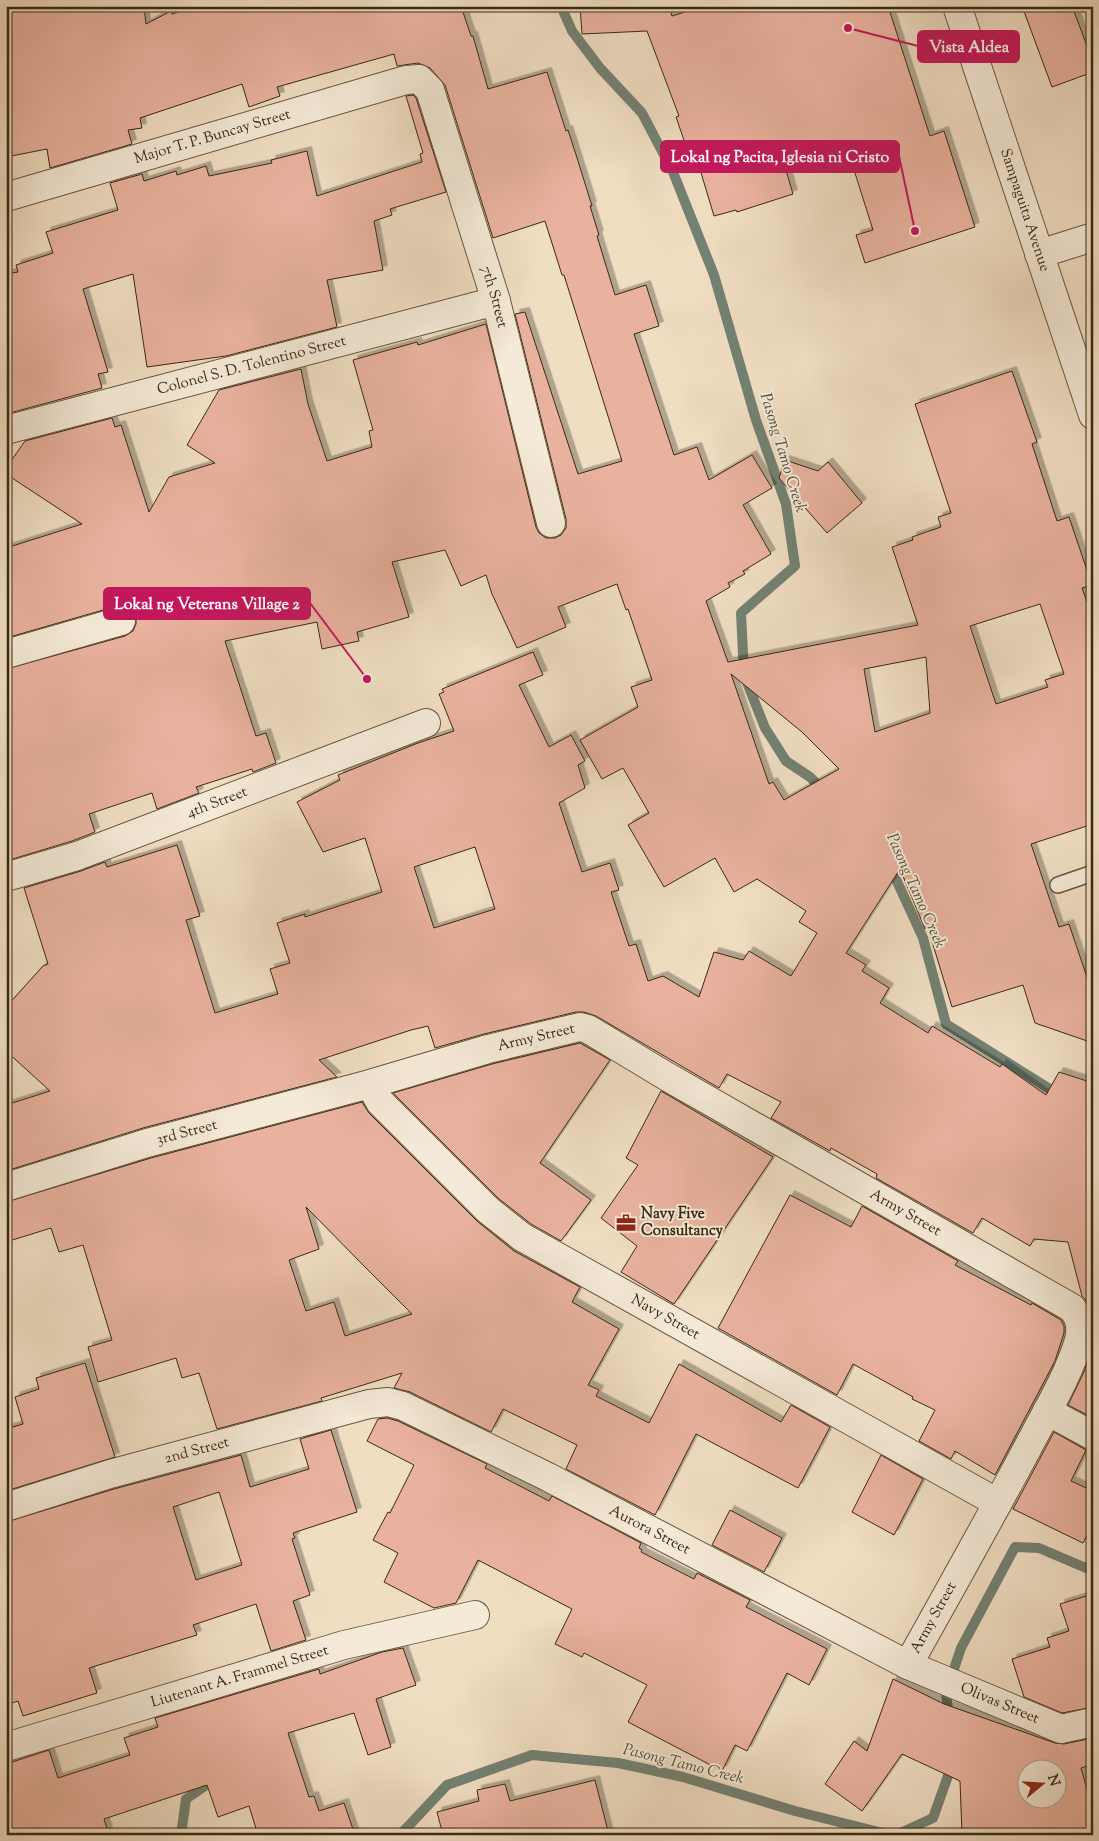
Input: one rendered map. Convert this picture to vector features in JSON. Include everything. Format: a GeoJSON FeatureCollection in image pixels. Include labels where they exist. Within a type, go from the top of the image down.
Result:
{"type":"FeatureCollection","features":[{"type":"Feature","properties":{"kind":"street","name":"Sampaguita Avenue"},"geometry":{"type":"LineString","coordinates":[[957,6],[1093,414]]}},
{"type":"Feature","properties":{"kind":"street","name":"Major T. P. Buncay Street"},"geometry":{"type":"LineString","coordinates":[[6,197],[406,80],[419,79]]}},
{"type":"Feature","properties":{"kind":"street","name":"7th Street"},"geometry":{"type":"LineString","coordinates":[[419,79],[430,90],[496,301],[551,523]]}},
{"type":"Feature","properties":{"kind":"street"},"geometry":{"type":"LineString","coordinates":[[1039,254],[1093,237]]}},
{"type":"Feature","properties":{"kind":"street","name":"Colonel S. D. Tolentino Street"},"geometry":{"type":"LineString","coordinates":[[6,430],[496,301]]}},
{"type":"Feature","properties":{"kind":"street"},"geometry":{"type":"LineString","coordinates":[[6,654],[121,621]]}},
{"type":"Feature","properties":{"kind":"street","name":"4th Street"},"geometry":{"type":"LineString","coordinates":[[6,877],[77,856],[426,723]]}},
{"type":"Feature","properties":{"kind":"street","name":"Army Street"},"geometry":{"type":"LineString","coordinates":[[370,1084],[488,1049],[584,1027],[1072,1308],[1078,1317],[1081,1330],[1079,1341],[1061,1384],[998,1503],[908,1665]]}},
{"type":"Feature","properties":{"kind":"street","name":"3rd Street"},"geometry":{"type":"LineString","coordinates":[[6,1187],[147,1143],[370,1084]]}},
{"type":"Feature","properties":{"kind":"street","name":"Navy Street"},"geometry":{"type":"LineString","coordinates":[[370,1084],[380,1102],[481,1203],[522,1237],[998,1503]]}},
{"type":"Feature","properties":{"kind":"street","name":"2nd Street"},"geometry":{"type":"LineString","coordinates":[[6,1507],[110,1474],[360,1407],[388,1402]]}},
{"type":"Feature","properties":{"kind":"street","name":"Aurora Street"},"geometry":{"type":"LineString","coordinates":[[388,1402],[402,1406],[548,1477],[908,1665]]}},
{"type":"Feature","properties":{"kind":"street"},"geometry":{"type":"LineString","coordinates":[[1047,1411],[1093,1436]]}},
{"type":"Feature","properties":{"kind":"street","name":"Liutenant A. Frammel Street"},"geometry":{"type":"LineString","coordinates":[[6,1747],[344,1645],[475,1615]]}},
{"type":"Feature","properties":{"kind":"street","name":"Olivas Street"},"geometry":{"type":"LineString","coordinates":[[908,1665],[1061,1729],[1093,1722]]}},
{"type":"Feature","properties":{"kind":"lane"},"geometry":{"type":"LineString","coordinates":[[1058,886],[1093,874]]}},
{"type":"Feature","properties":{"kind":"building"},"geometry":{"type":"Polygon","coordinates":[[[6,6],[144,6],[146,24],[171,11],[172,14],[198,6],[461,6],[471,36],[473,36],[488,89],[547,72],[592,206],[590,206],[599,235],[597,236],[615,295],[646,285],[659,326],[634,334],[674,455],[697,447],[709,480],[752,455],[772,488],[743,505],[771,554],[743,571],[745,574],[728,583],[730,587],[706,601],[728,662],[918,625],[892,547],[913,540],[912,537],[941,527],[938,517],[951,513],[915,404],[1012,371],[1037,442],[1032,444],[1057,521],[1069,517],[1092,585],[1082,588],[1093,619],[1093,824],[1031,844],[1059,927],[1069,924],[1093,995],[1093,1043],[1035,1023],[1023,985],[952,1007],[927,925],[925,929],[900,869],[846,953],[866,965],[862,971],[889,988],[880,1003],[928,1033],[932,1026],[1000,1067],[1002,1064],[1046,1095],[1059,1072],[1093,1083],[1093,1301],[1087,1302],[1082,1296],[1068,1242],[1034,1239],[1030,1246],[982,1218],[973,1233],[876,1178],[877,1174],[831,1148],[830,1151],[771,1118],[781,1102],[727,1074],[719,1088],[596,1016],[584,1012],[576,1012],[484,1034],[435,1048],[428,1026],[411,1030],[319,1060],[337,1077],[143,1128],[6,1171],[6,1105],[50,1091],[6,1051],[6,1007],[43,966],[48,964],[24,888],[105,862],[107,867],[177,845],[200,916],[186,920],[215,1013],[278,994],[270,969],[290,963],[277,923],[305,914],[305,917],[382,892],[365,838],[323,852],[297,802],[340,780],[338,775],[418,743],[454,731],[439,694],[444,692],[442,689],[533,652],[543,675],[519,685],[549,747],[571,735],[585,761],[578,765],[585,788],[559,803],[582,872],[610,863],[619,890],[611,892],[629,946],[636,944],[648,981],[663,976],[699,997],[714,952],[743,960],[749,951],[791,976],[817,933],[799,922],[806,911],[757,879],[734,892],[715,858],[664,887],[628,825],[649,813],[623,768],[602,779],[580,740],[638,707],[631,687],[652,680],[628,609],[626,610],[617,584],[558,607],[566,627],[517,648],[492,594],[486,575],[461,586],[445,550],[392,562],[409,617],[357,632],[359,641],[322,649],[317,622],[225,641],[256,736],[266,733],[276,763],[253,772],[252,769],[196,787],[199,793],[157,809],[152,793],[89,814],[95,832],[6,861],[6,669],[125,636],[133,631],[136,624],[136,616],[132,610],[125,606],[117,606],[6,638],[6,548],[82,524],[6,474],[6,468],[25,441],[112,418],[115,427],[121,425],[149,512],[169,477],[215,463],[187,445],[219,390],[301,369],[308,404],[327,461],[372,447],[369,431],[373,430],[353,360],[417,342],[418,345],[486,324],[536,527],[539,533],[546,538],[555,538],[561,535],[566,528],[566,519],[515,314],[525,312],[578,474],[622,461],[564,275],[562,275],[545,221],[493,238],[445,85],[430,68],[418,63],[397,66],[394,54],[277,87],[280,96],[249,107],[242,84],[140,118],[142,128],[128,130],[132,144],[50,168],[47,149],[6,157],[6,6]],[[1040,604],[970,626],[996,704],[1048,687],[1045,680],[1064,674],[1040,604]],[[926,657],[864,669],[875,732],[930,713],[926,657]],[[731,674],[769,784],[773,782],[784,800],[839,769],[802,732],[731,674]],[[475,847],[414,867],[434,928],[495,909],[475,847]]]}},
{"type":"Feature","properties":{"kind":"building"},"geometry":{"type":"Polygon","coordinates":[[[580,6],[669,6],[672,16],[705,6],[888,6],[930,136],[944,131],[975,227],[865,263],[856,235],[873,230],[848,151],[786,170],[793,194],[737,212],[736,210],[714,216],[693,146],[687,149],[676,117],[679,116],[647,31],[582,34],[580,6]]]}},
{"type":"Feature","properties":{"kind":"building"},"geometry":{"type":"Polygon","coordinates":[[[1022,6],[1072,6],[1093,62],[1093,72],[1052,87],[1022,6]]]}},
{"type":"Feature","properties":{"kind":"building"},"geometry":{"type":"Polygon","coordinates":[[[413,95],[416,98],[446,192],[390,209],[392,215],[374,221],[383,270],[327,280],[337,327],[226,356],[147,367],[133,274],[83,289],[108,372],[98,374],[102,388],[6,414],[6,274],[18,272],[16,265],[53,253],[46,232],[118,210],[110,183],[142,174],[144,181],[176,171],[177,175],[206,166],[209,176],[272,163],[271,160],[307,151],[317,196],[422,162],[420,154],[423,153],[406,96],[413,95]]]}},
{"type":"Feature","properties":{"kind":"building"},"geometry":{"type":"Polygon","coordinates":[[[785,460],[818,471],[828,462],[862,503],[827,533],[779,478],[785,460]]]}},
{"type":"Feature","properties":{"kind":"building"},"geometry":{"type":"Polygon","coordinates":[[[580,1043],[610,1060],[540,1163],[591,1200],[561,1241],[531,1224],[498,1198],[393,1093],[492,1064],[580,1043]]]}},
{"type":"Feature","properties":{"kind":"building"},"geometry":{"type":"Polygon","coordinates":[[[661,1091],[773,1157],[674,1304],[621,1272],[637,1246],[601,1218],[638,1165],[626,1158],[661,1091]]]}},
{"type":"Feature","properties":{"kind":"building"},"geometry":{"type":"Polygon","coordinates":[[[362,1102],[369,1113],[477,1221],[514,1251],[580,1287],[572,1302],[619,1329],[588,1385],[599,1390],[596,1396],[649,1423],[679,1364],[781,1422],[791,1405],[830,1427],[798,1488],[696,1434],[655,1515],[566,1469],[577,1445],[503,1409],[491,1432],[410,1392],[394,1388],[402,1373],[321,1398],[322,1401],[217,1429],[199,1373],[182,1378],[176,1358],[98,1382],[88,1347],[112,1340],[83,1245],[59,1252],[51,1228],[6,1242],[6,1202],[151,1158],[362,1102]],[[306,1207],[319,1249],[289,1260],[306,1311],[334,1302],[345,1336],[412,1314],[306,1207]]]}},
{"type":"Feature","properties":{"kind":"building"},"geometry":{"type":"Polygon","coordinates":[[[790,1195],[851,1227],[862,1206],[958,1261],[955,1265],[1031,1305],[1032,1303],[1061,1320],[1064,1326],[1064,1333],[1055,1361],[995,1475],[955,1451],[951,1459],[919,1441],[935,1410],[912,1399],[913,1397],[853,1364],[837,1395],[718,1328],[790,1195]]]}},
{"type":"Feature","properties":{"kind":"building"},"geometry":{"type":"Polygon","coordinates":[[[1093,1348],[1093,1418],[1068,1405],[1093,1348]]]}},
{"type":"Feature","properties":{"kind":"building"},"geometry":{"type":"Polygon","coordinates":[[[85,1363],[115,1457],[6,1491],[6,1429],[23,1424],[15,1397],[39,1389],[36,1378],[85,1363]]]}},
{"type":"Feature","properties":{"kind":"building"},"geometry":{"type":"Polygon","coordinates":[[[387,1418],[398,1421],[487,1464],[485,1468],[549,1501],[552,1496],[641,1543],[639,1548],[642,1550],[641,1552],[694,1579],[697,1573],[750,1600],[746,1607],[827,1649],[809,1685],[787,1673],[747,1751],[735,1745],[722,1771],[628,1722],[647,1685],[584,1653],[582,1657],[555,1644],[572,1609],[478,1560],[456,1603],[434,1608],[384,1582],[398,1553],[373,1540],[388,1512],[390,1513],[414,1465],[367,1441],[378,1419],[387,1418]]]}},
{"type":"Feature","properties":{"kind":"building"},"geometry":{"type":"Polygon","coordinates":[[[331,1430],[357,1512],[293,1533],[295,1538],[292,1539],[310,1595],[293,1601],[306,1640],[271,1651],[256,1604],[193,1625],[197,1635],[89,1668],[97,1693],[23,1716],[18,1701],[6,1705],[6,1522],[114,1489],[241,1455],[250,1487],[309,1469],[300,1439],[331,1430]],[[219,1492],[173,1507],[196,1580],[242,1565],[219,1492]]]}},
{"type":"Feature","properties":{"kind":"building"},"geometry":{"type":"Polygon","coordinates":[[[1054,1432],[1086,1450],[1071,1481],[1093,1491],[1093,1523],[1083,1543],[1013,1509],[1054,1432]]]}},
{"type":"Feature","properties":{"kind":"building"},"geometry":{"type":"Polygon","coordinates":[[[881,1455],[923,1479],[894,1535],[852,1512],[881,1455]]]}},
{"type":"Feature","properties":{"kind":"building"},"geometry":{"type":"Polygon","coordinates":[[[730,1510],[782,1538],[764,1572],[712,1545],[730,1510]]]}},
{"type":"Feature","properties":{"kind":"building"},"geometry":{"type":"Polygon","coordinates":[[[1093,1594],[1093,1687],[1089,1687],[1093,1699],[1093,1707],[1062,1713],[1024,1697],[1012,1659],[1050,1647],[1047,1638],[1069,1631],[1060,1604],[1093,1594]]]}},
{"type":"Feature","properties":{"kind":"building"},"geometry":{"type":"Polygon","coordinates":[[[403,1648],[416,1685],[376,1699],[391,1747],[368,1755],[354,1713],[288,1733],[309,1797],[314,1796],[319,1811],[344,1803],[355,1835],[258,1835],[249,1806],[218,1817],[207,1785],[104,1819],[109,1835],[6,1835],[6,1764],[49,1750],[58,1778],[130,1755],[124,1738],[158,1727],[155,1718],[319,1669],[320,1674],[382,1652],[403,1648]]]}},
{"type":"Feature","properties":{"kind":"building"},"geometry":{"type":"Polygon","coordinates":[[[893,1679],[944,1704],[1055,1743],[1064,1744],[1093,1738],[1093,1764],[1081,1768],[1093,1810],[1093,1835],[962,1835],[960,1781],[902,1754],[862,1811],[825,1784],[854,1741],[867,1751],[893,1679]]]}},
{"type":"Feature","properties":{"kind":"building"},"geometry":{"type":"Polygon","coordinates":[[[595,1780],[609,1835],[443,1835],[437,1812],[479,1801],[477,1790],[505,1784],[510,1801],[595,1780]]]}},
{"type":"Feature","properties":{"kind":"waterway","name":"Pasong Tamo Creek"},"geometry":{"type":"LineString","coordinates":[[561,6],[572,31],[600,68],[642,113],[673,172],[714,275],[756,420],[786,504],[795,566],[741,613],[744,675],[765,728],[786,761],[810,777],[824,791]]}},
{"type":"Feature","properties":{"kind":"waterway","name":"Pasong Tamo Creek"},"geometry":{"type":"LineString","coordinates":[[889,864],[923,938],[946,1024],[1061,1096]]}},
{"type":"Feature","properties":{"kind":"waterway","name":"Pasong Tamo Creek"},"geometry":{"type":"LineString","coordinates":[[949,1718],[946,1693],[961,1648],[1015,1547],[1039,1548],[1093,1571]]}},
{"type":"Feature","properties":{"kind":"waterway","name":"Pasong Tamo Creek"},"geometry":{"type":"LineString","coordinates":[[400,1835],[447,1785],[532,1755],[618,1763],[683,1777],[795,1811],[891,1835]]}},
{"type":"Feature","properties":{"kind":"waterway","name":"Pasong Tamo Creek"},"geometry":{"type":"LineString","coordinates":[[896,1835],[933,1818],[949,1773],[949,1763]]}},
{"type":"Feature","properties":{"kind":"waterway","name":"Pasong Tamo Creek"},"geometry":{"type":"LineString","coordinates":[[181,1835],[186,1799],[215,1779]]}},
{"type":"Feature","properties":{"kind":"place","name":"Vista Aldea"},"geometry":{"type":"Point","coordinates":[848,28]}},
{"type":"Feature","properties":{"kind":"place","name":"Lokal ng Pacita, Iglesia ni Cristo"},"geometry":{"type":"Point","coordinates":[915,231]}},
{"type":"Feature","properties":{"kind":"place","name":"Lokal ng Veterans Village 2"},"geometry":{"type":"Point","coordinates":[367,679]}},
{"type":"Feature","properties":{"kind":"place","name":"Navy Five Consultancy"},"geometry":{"type":"Point","coordinates":[626,1223]}}]}
